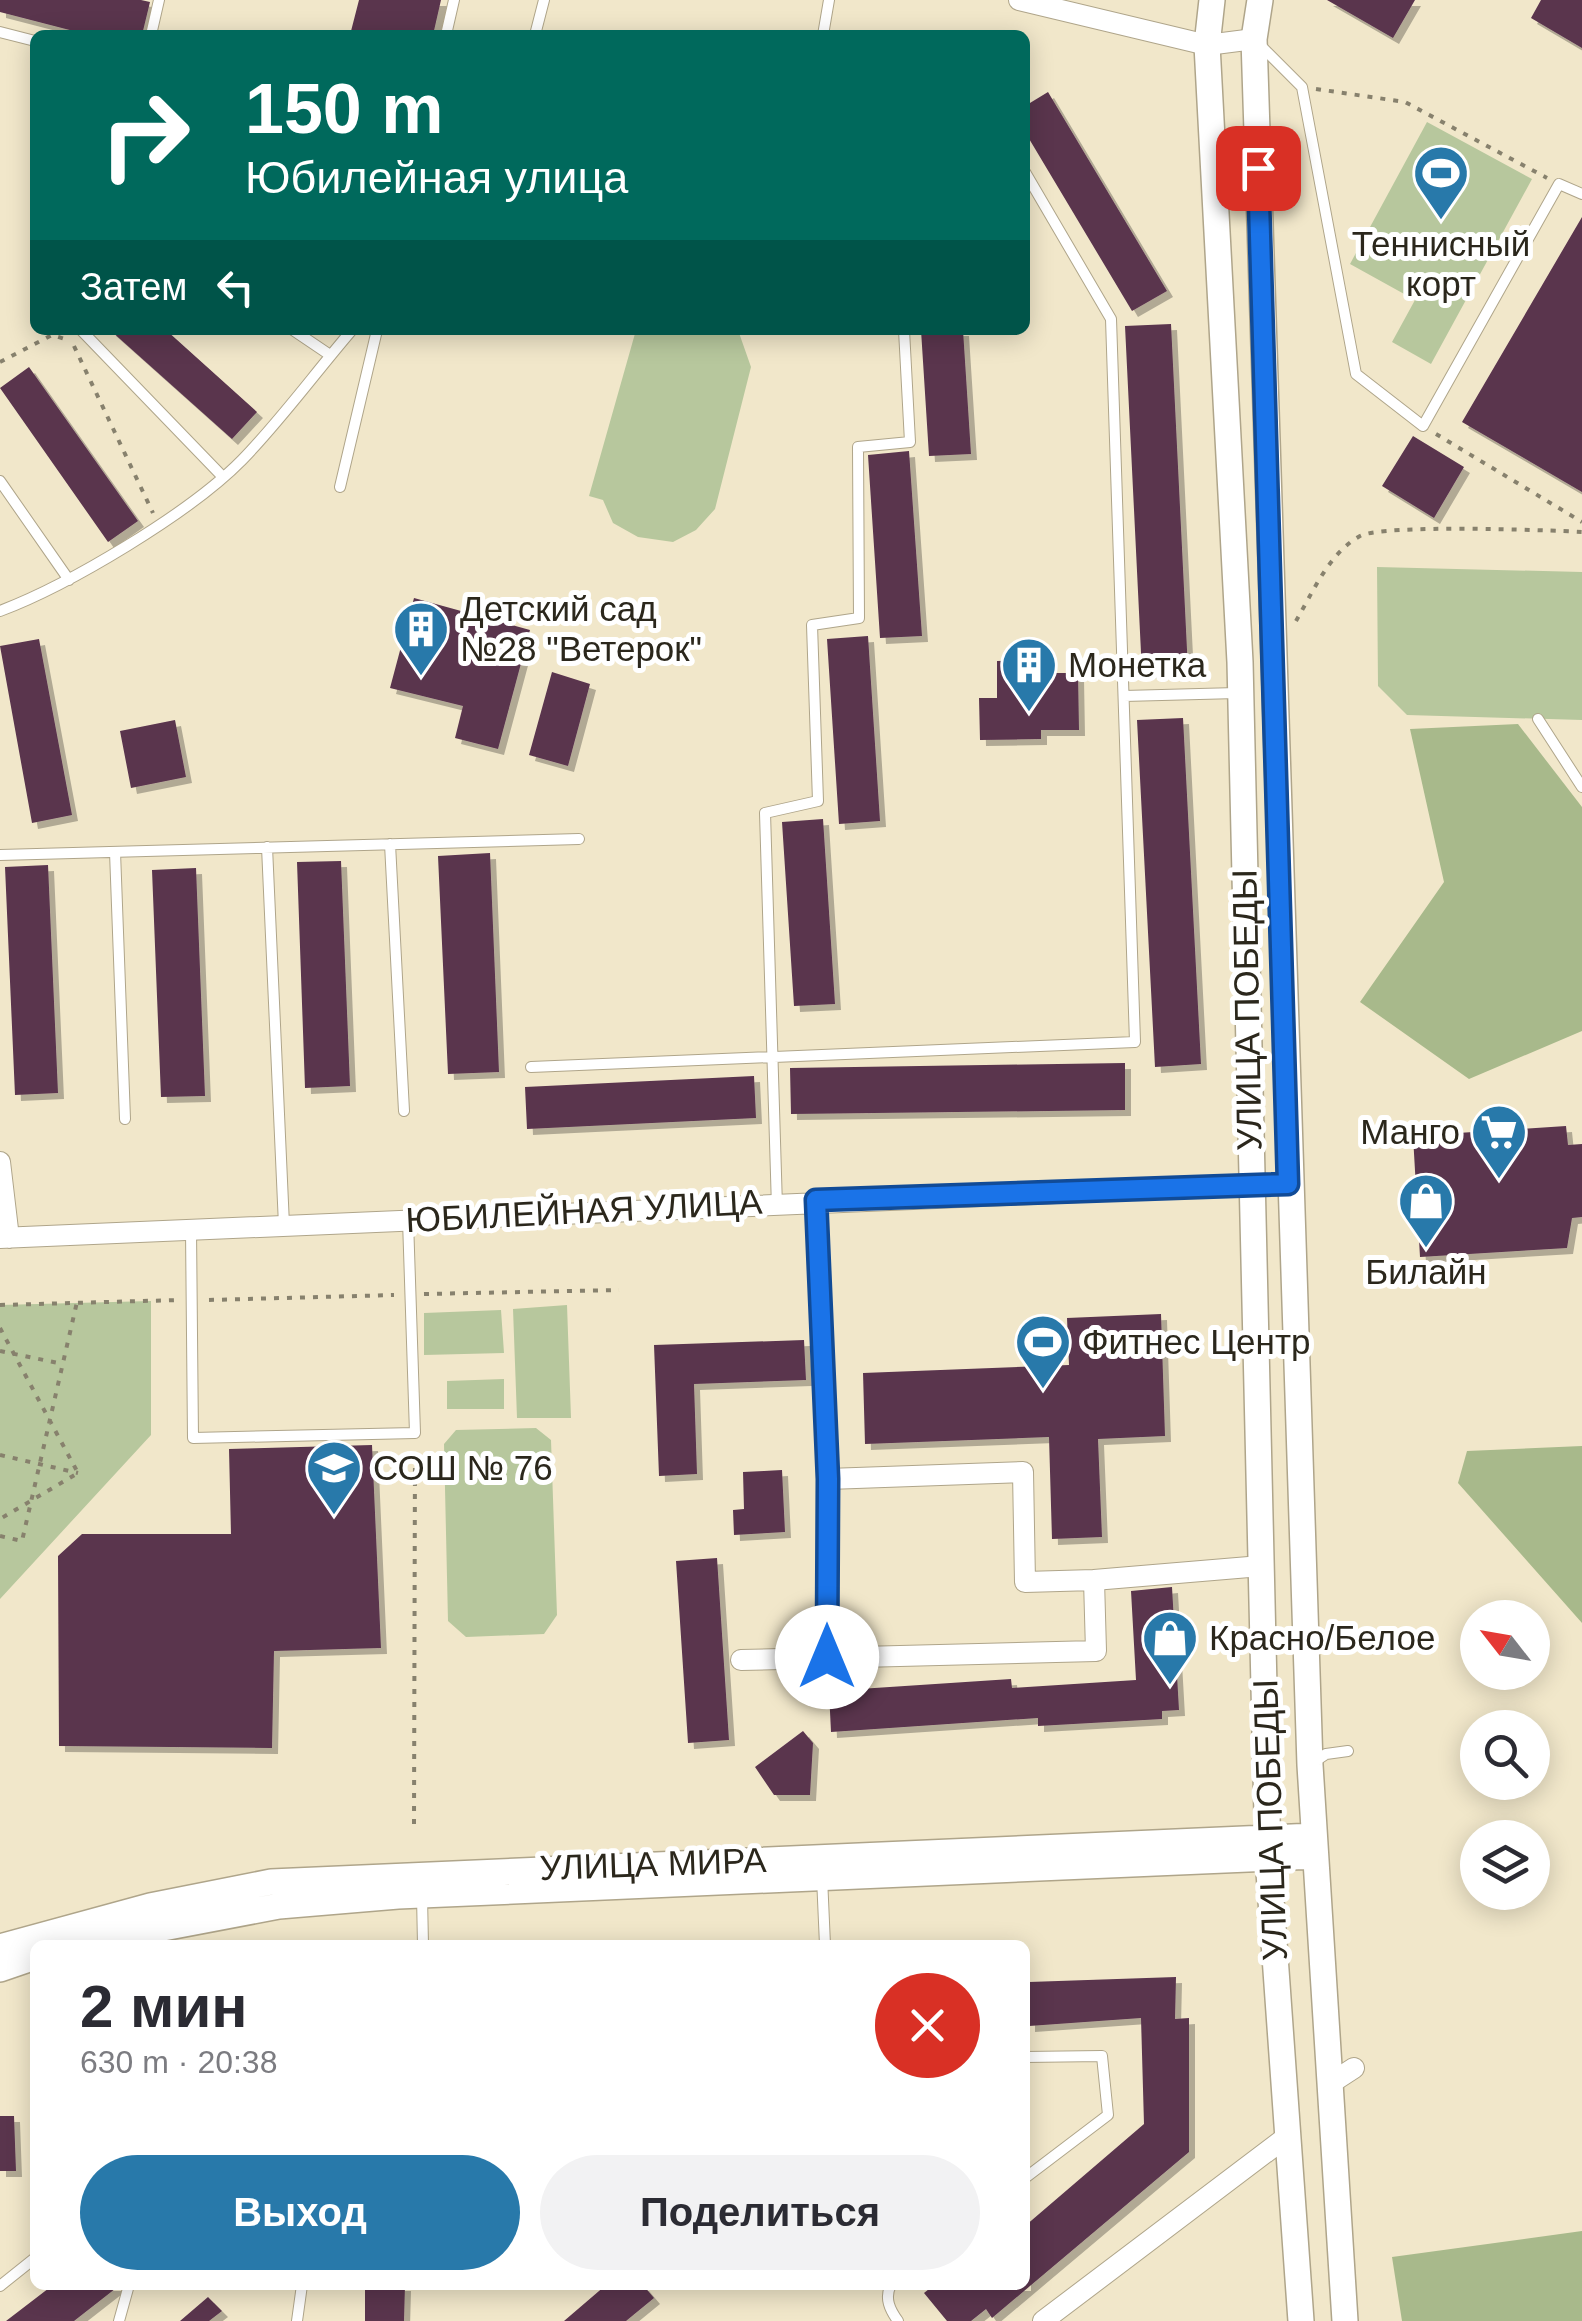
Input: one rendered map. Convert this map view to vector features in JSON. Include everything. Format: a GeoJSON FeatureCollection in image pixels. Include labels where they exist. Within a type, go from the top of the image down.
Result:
{"type":"FeatureCollection","features":[{"type":"Feature","properties":{"kind":"street"},"geometry":{"type":"LineString","coordinates":[[1019,0],[1207,45],[1254,39]]}},
{"type":"Feature","properties":{"kind":"street","name":"УЛИЦА ПОБЕДЫ"},"geometry":{"type":"LineString","coordinates":[[1212,0],[1207,45],[1240,693],[1268,1848],[1285,2138],[1301,2321]]}},
{"type":"Feature","properties":{"kind":"street","name":"УЛИЦА ПОБЕДЫ"},"geometry":{"type":"LineString","coordinates":[[1260,0],[1254,39],[1288,1184],[1314,1846],[1345,2321]]}},
{"type":"Feature","properties":{"kind":"street"},"geometry":{"type":"LineString","coordinates":[[0,1162],[4,1238]]}},
{"type":"Feature","properties":{"kind":"street","name":"ЮБИЛЕЙНАЯ УЛИЦА"},"geometry":{"type":"LineString","coordinates":[[4,1238],[777,1205],[816,1200],[1288,1184]]}},
{"type":"Feature","properties":{"kind":"street"},"geometry":{"type":"LineString","coordinates":[[816,1200],[828,1479],[827,1657]]}},
{"type":"Feature","properties":{"kind":"street"},"geometry":{"type":"LineString","coordinates":[[828,1479],[1023,1472],[1025,1582],[1261,1566]]}},
{"type":"Feature","properties":{"kind":"street"},"geometry":{"type":"LineString","coordinates":[[741,1660],[1096,1651],[1094,1580]]}},
{"type":"Feature","properties":{"kind":"street","name":"УЛИЦА МИРА"},"geometry":{"type":"LineString","coordinates":[[50,1938],[271,1882],[422,1884],[1314,1846]]}},
{"type":"Feature","properties":{"kind":"street","name":"УЛИЦА МИРА"},"geometry":{"type":"LineString","coordinates":[[100,1940],[422,1884]]}},
{"type":"Feature","properties":{"kind":"street","name":"УЛИЦА МИРА"},"geometry":{"type":"LineString","coordinates":[[0,1947],[30,1942]]}},
{"type":"Feature","properties":{"kind":"street"},"geometry":{"type":"LineString","coordinates":[[0,1969],[30,1959]]}},
{"type":"Feature","properties":{"kind":"street"},"geometry":{"type":"LineString","coordinates":[[1331,2083],[1354,2068]]}},
{"type":"Feature","properties":{"kind":"street"},"geometry":{"type":"LineString","coordinates":[[1043,2321],[1285,2138]]}},
{"type":"Feature","properties":{"kind":"lane"},"geometry":{"type":"LineString","coordinates":[[151,30],[159,0]]}},
{"type":"Feature","properties":{"kind":"lane"},"geometry":{"type":"LineString","coordinates":[[447,30],[454,0]]}},
{"type":"Feature","properties":{"kind":"lane"},"geometry":{"type":"LineString","coordinates":[[536,30],[544,0]]}},
{"type":"Feature","properties":{"kind":"lane"},"geometry":{"type":"LineString","coordinates":[[824,30],[830,0]]}},
{"type":"Feature","properties":{"kind":"lane"},"geometry":{"type":"LineString","coordinates":[[0,32],[30,39]]}},
{"type":"Feature","properties":{"kind":"lane"},"geometry":{"type":"LineString","coordinates":[[1254,39],[1302,87],[1356,374],[1423,426],[1559,184],[1582,194]]}},
{"type":"Feature","properties":{"kind":"lane"},"geometry":{"type":"LineString","coordinates":[[531,1067],[1135,1042],[1111,319],[1030,181]]}},
{"type":"Feature","properties":{"kind":"lane"},"geometry":{"type":"LineString","coordinates":[[86,335],[222,476]]}},
{"type":"Feature","properties":{"kind":"lane"},"geometry":{"type":"LineString","coordinates":[[300,335],[330,356]]}},
{"type":"Feature","properties":{"kind":"lane"},"geometry":{"type":"LineString","coordinates":[[0,611],[69,580],[157,523],[240,462],[348,335]]}},
{"type":"Feature","properties":{"kind":"lane"},"geometry":{"type":"LineString","coordinates":[[340,487],[376,335]]}},
{"type":"Feature","properties":{"kind":"lane"},"geometry":{"type":"LineString","coordinates":[[777,1205],[765,812],[818,802],[812,624],[859,618],[858,447],[910,442],[904,335]]}},
{"type":"Feature","properties":{"kind":"lane"},"geometry":{"type":"LineString","coordinates":[[0,481],[69,580]]}},
{"type":"Feature","properties":{"kind":"lane"},"geometry":{"type":"LineString","coordinates":[[1124,696],[1240,693]]}},
{"type":"Feature","properties":{"kind":"lane"},"geometry":{"type":"LineString","coordinates":[[1538,718],[1582,788]]}},
{"type":"Feature","properties":{"kind":"lane"},"geometry":{"type":"LineString","coordinates":[[0,855],[579,839]]}},
{"type":"Feature","properties":{"kind":"lane"},"geometry":{"type":"LineString","coordinates":[[390,844],[404,1111]]}},
{"type":"Feature","properties":{"kind":"lane"},"geometry":{"type":"LineString","coordinates":[[267,848],[284,1225]]}},
{"type":"Feature","properties":{"kind":"lane"},"geometry":{"type":"LineString","coordinates":[[115,852],[125,1118]]}},
{"type":"Feature","properties":{"kind":"lane"},"geometry":{"type":"LineString","coordinates":[[191,1230],[193,1438],[415,1433],[408,1220]]}},
{"type":"Feature","properties":{"kind":"lane"},"geometry":{"type":"LineString","coordinates":[[1310,1765],[1326,1754],[1348,1751]]}},
{"type":"Feature","properties":{"kind":"lane"},"geometry":{"type":"LineString","coordinates":[[823,1867],[825,1940]]}},
{"type":"Feature","properties":{"kind":"lane"},"geometry":{"type":"LineString","coordinates":[[422,1884],[423,1940]]}},
{"type":"Feature","properties":{"kind":"lane"},"geometry":{"type":"LineString","coordinates":[[1030,2057],[1102,2056],[1108,2115],[1030,2174]]}},
{"type":"Feature","properties":{"kind":"lane"},"geometry":{"type":"LineString","coordinates":[[0,2286],[30,2262]]}},
{"type":"Feature","properties":{"kind":"lane"},"geometry":{"type":"LineString","coordinates":[[120,2321],[128,2290]]}},
{"type":"Feature","properties":{"kind":"lane"},"geometry":{"type":"LineString","coordinates":[[297,2321],[301,2290]]}},
{"type":"Feature","properties":{"kind":"lane"},"geometry":{"type":"LineString","coordinates":[[888,2290],[890,2310],[898,2321]]}},
{"type":"Feature","properties":{"kind":"path"},"geometry":{"type":"LineString","coordinates":[[1302,87],[1405,102],[1559,184]]}},
{"type":"Feature","properties":{"kind":"path"},"geometry":{"type":"LineString","coordinates":[[0,362],[52,335],[72,341],[157,523]]}},
{"type":"Feature","properties":{"kind":"path"},"geometry":{"type":"LineString","coordinates":[[1423,426],[1582,522]]}},
{"type":"Feature","properties":{"kind":"path"},"geometry":{"type":"LineString","coordinates":[[1296,622],[1334,558],[1362,535],[1509,528],[1582,532]]}},
{"type":"Feature","properties":{"kind":"path"},"geometry":{"type":"LineString","coordinates":[[0,1305],[619,1290]]}},
{"type":"Feature","properties":{"kind":"path"},"geometry":{"type":"LineString","coordinates":[[0,1536],[22,1541],[77,1302]]}},
{"type":"Feature","properties":{"kind":"path"},"geometry":{"type":"LineString","coordinates":[[0,1328],[78,1473]]}},
{"type":"Feature","properties":{"kind":"path"},"geometry":{"type":"LineString","coordinates":[[0,1351],[63,1364]]}},
{"type":"Feature","properties":{"kind":"path"},"geometry":{"type":"LineString","coordinates":[[414,1824],[415,1433]]}},
{"type":"Feature","properties":{"kind":"path"},"geometry":{"type":"LineString","coordinates":[[0,1455],[78,1473]]}},
{"type":"Feature","properties":{"kind":"path"},"geometry":{"type":"LineString","coordinates":[[0,1519],[78,1473]]}},
{"type":"Feature","properties":{"kind":"green space","name":"Теннисный корт"},"geometry":{"type":"Polygon","coordinates":[[[1427,122],[1532,179],[1431,364],[1392,342],[1415,300],[1350,264],[1427,122]]]}},
{"type":"Feature","properties":{"kind":"green space"},"geometry":{"type":"Polygon","coordinates":[[[635,335],[740,335],[751,367],[715,509],[696,530],[673,542],[638,537],[613,523],[603,500],[589,496],[635,335]]]}},
{"type":"Feature","properties":{"kind":"green space"},"geometry":{"type":"Polygon","coordinates":[[[1377,567],[1582,572],[1582,720],[1407,715],[1378,686],[1377,567]]]}},
{"type":"Feature","properties":{"kind":"green space"},"geometry":{"type":"Polygon","coordinates":[[[1518,724],[1582,807],[1582,1031],[1469,1079],[1360,1002],[1444,882],[1410,729],[1518,724]]]}},
{"type":"Feature","properties":{"kind":"green space"},"geometry":{"type":"Polygon","coordinates":[[[151,1301],[151,1435],[0,1599],[0,1305],[151,1301]]]}},
{"type":"Feature","properties":{"kind":"green space"},"geometry":{"type":"Polygon","coordinates":[[[567,1305],[571,1418],[517,1418],[513,1309],[567,1305]]]}},
{"type":"Feature","properties":{"kind":"green space"},"geometry":{"type":"Polygon","coordinates":[[[501,1310],[504,1353],[424,1355],[424,1313],[501,1310]]]}},
{"type":"Feature","properties":{"kind":"green space"},"geometry":{"type":"Polygon","coordinates":[[[504,1379],[504,1409],[447,1409],[447,1381],[504,1379]]]}},
{"type":"Feature","properties":{"kind":"green space"},"geometry":{"type":"Polygon","coordinates":[[[536,1428],[551,1440],[557,1615],[544,1634],[466,1637],[448,1621],[444,1444],[456,1430],[536,1428]]]}},
{"type":"Feature","properties":{"kind":"green space"},"geometry":{"type":"Polygon","coordinates":[[[1582,1446],[1582,1623],[1458,1483],[1467,1451],[1582,1446]]]}},
{"type":"Feature","properties":{"kind":"green space"},"geometry":{"type":"Polygon","coordinates":[[[1582,2231],[1582,2321],[1402,2321],[1392,2257],[1582,2231]]]}},
{"type":"Feature","properties":{"kind":"building"},"geometry":{"type":"Polygon","coordinates":[[[0,0],[150,2],[143,30],[70,30],[0,12],[0,0]]]}},
{"type":"Feature","properties":{"kind":"building"},"geometry":{"type":"Polygon","coordinates":[[[359,0],[441,0],[434,30],[351,30],[359,0]]]}},
{"type":"Feature","properties":{"kind":"building"},"geometry":{"type":"Polygon","coordinates":[[[1327,0],[1415,0],[1393,38],[1327,0]]]}},
{"type":"Feature","properties":{"kind":"building"},"geometry":{"type":"Polygon","coordinates":[[[1541,0],[1582,0],[1582,48],[1531,18],[1541,0]]]}},
{"type":"Feature","properties":{"kind":"building"},"geometry":{"type":"Polygon","coordinates":[[[1048,92],[1167,291],[1132,311],[1030,140],[1030,103],[1048,92]]]}},
{"type":"Feature","properties":{"kind":"building"},"geometry":{"type":"Polygon","coordinates":[[[1582,217],[1582,492],[1462,422],[1582,217]]]}},
{"type":"Feature","properties":{"kind":"building"},"geometry":{"type":"Polygon","coordinates":[[[1171,324],[1188,670],[1142,673],[1125,326],[1171,324]]]}},
{"type":"Feature","properties":{"kind":"building"},"geometry":{"type":"Polygon","coordinates":[[[116,335],[172,335],[257,412],[232,439],[116,335]]]}},
{"type":"Feature","properties":{"kind":"building"},"geometry":{"type":"Polygon","coordinates":[[[921,335],[963,335],[971,454],[929,456],[921,335]]]}},
{"type":"Feature","properties":{"kind":"building"},"geometry":{"type":"Polygon","coordinates":[[[29,367],[138,521],[108,542],[0,388],[29,367]]]}},
{"type":"Feature","properties":{"kind":"building"},"geometry":{"type":"Polygon","coordinates":[[[1413,436],[1464,467],[1434,518],[1382,486],[1413,436]]]}},
{"type":"Feature","properties":{"kind":"building"},"geometry":{"type":"Polygon","coordinates":[[[909,451],[922,636],[880,638],[868,455],[909,451]]]}},
{"type":"Feature","properties":{"kind":"building","name":"Детский сад №28 \"Ветерок\""},"geometry":{"type":"Polygon","coordinates":[[[414,598],[530,630],[498,749],[455,738],[463,706],[390,688],[414,598]]]}},
{"type":"Feature","properties":{"kind":"building"},"geometry":{"type":"Polygon","coordinates":[[[868,636],[880,821],[839,824],[827,639],[868,636]]]}},
{"type":"Feature","properties":{"kind":"building"},"geometry":{"type":"Polygon","coordinates":[[[39,639],[72,815],[32,823],[0,646],[39,639]]]}},
{"type":"Feature","properties":{"kind":"building","name":"Монетка"},"geometry":{"type":"Polygon","coordinates":[[[1038,660],[1038,673],[1078,673],[1079,730],[1041,730],[1041,739],[980,740],[979,698],[997,698],[997,661],[1038,660]]]}},
{"type":"Feature","properties":{"kind":"building"},"geometry":{"type":"Polygon","coordinates":[[[552,672],[590,684],[568,766],[529,755],[552,672]]]}},
{"type":"Feature","properties":{"kind":"building"},"geometry":{"type":"Polygon","coordinates":[[[1183,718],[1201,1064],[1155,1067],[1137,720],[1183,718]]]}},
{"type":"Feature","properties":{"kind":"building"},"geometry":{"type":"Polygon","coordinates":[[[175,720],[186,777],[131,788],[120,731],[175,720]]]}},
{"type":"Feature","properties":{"kind":"building"},"geometry":{"type":"Polygon","coordinates":[[[823,819],[835,1004],[794,1006],[782,822],[823,819]]]}},
{"type":"Feature","properties":{"kind":"building"},"geometry":{"type":"Polygon","coordinates":[[[490,853],[499,1072],[448,1074],[438,856],[490,853]]]}},
{"type":"Feature","properties":{"kind":"building"},"geometry":{"type":"Polygon","coordinates":[[[341,861],[350,1086],[305,1088],[297,862],[341,861]]]}},
{"type":"Feature","properties":{"kind":"building"},"geometry":{"type":"Polygon","coordinates":[[[48,865],[58,1093],[15,1095],[5,867],[48,865]]]}},
{"type":"Feature","properties":{"kind":"building"},"geometry":{"type":"Polygon","coordinates":[[[196,868],[205,1096],[161,1097],[152,870],[196,868]]]}},
{"type":"Feature","properties":{"kind":"building"},"geometry":{"type":"Polygon","coordinates":[[[1125,1063],[1125,1110],[791,1114],[790,1068],[1125,1063]]]}},
{"type":"Feature","properties":{"kind":"building"},"geometry":{"type":"Polygon","coordinates":[[[754,1076],[756,1118],[527,1129],[525,1087],[754,1076]]]}},
{"type":"Feature","properties":{"kind":"building","name":"Манго"},"geometry":{"type":"Polygon","coordinates":[[[1566,1126],[1568,1145],[1582,1144],[1582,1217],[1572,1218],[1567,1248],[1420,1257],[1413,1136],[1566,1126]]]}},
{"type":"Feature","properties":{"kind":"building"},"geometry":{"type":"Polygon","coordinates":[[[1161,1314],[1165,1436],[1098,1439],[1102,1537],[1052,1539],[1049,1437],[865,1444],[863,1373],[1069,1365],[1067,1318],[1161,1314]]]}},
{"type":"Feature","properties":{"kind":"building"},"geometry":{"type":"Polygon","coordinates":[[[804,1340],[806,1380],[694,1384],[697,1474],[659,1476],[654,1345],[804,1340]]]}},
{"type":"Feature","properties":{"kind":"building"},"geometry":{"type":"Polygon","coordinates":[[[372,1445],[381,1648],[274,1651],[272,1748],[59,1746],[58,1556],[82,1534],[231,1534],[229,1449],[372,1445]]]}},
{"type":"Feature","properties":{"kind":"building"},"geometry":{"type":"Polygon","coordinates":[[[782,1470],[785,1532],[734,1535],[733,1510],[744,1509],[743,1472],[782,1470]]]}},
{"type":"Feature","properties":{"kind":"building"},"geometry":{"type":"Polygon","coordinates":[[[717,1558],[729,1740],[688,1743],[676,1561],[717,1558]]]}},
{"type":"Feature","properties":{"kind":"building"},"geometry":{"type":"Polygon","coordinates":[[[1172,1587],[1179,1710],[1162,1711],[1162,1719],[1038,1726],[1038,1718],[831,1732],[829,1691],[1011,1679],[1012,1688],[1136,1680],[1131,1591],[1172,1587]]]}},
{"type":"Feature","properties":{"kind":"building"},"geometry":{"type":"Polygon","coordinates":[[[803,1731],[813,1743],[810,1795],[774,1795],[755,1767],[803,1731]]]}},
{"type":"Feature","properties":{"kind":"building"},"geometry":{"type":"Polygon","coordinates":[[[1176,1977],[1175,2019],[1189,2018],[1189,2152],[1030,2286],[1030,2222],[1144,2124],[1141,2018],[1030,2026],[1030,1982],[1176,1977]]]}},
{"type":"Feature","properties":{"kind":"building"},"geometry":{"type":"Polygon","coordinates":[[[0,2116],[14,2116],[16,2171],[0,2171],[0,2116]]]}},
{"type":"Feature","properties":{"kind":"building"},"geometry":{"type":"Polygon","coordinates":[[[46,2290],[114,2290],[74,2321],[6,2321],[46,2290]]]}},
{"type":"Feature","properties":{"kind":"building"},"geometry":{"type":"Polygon","coordinates":[[[365,2290],[405,2290],[404,2321],[365,2321],[365,2290]]]}},
{"type":"Feature","properties":{"kind":"building"},"geometry":{"type":"Polygon","coordinates":[[[600,2290],[647,2290],[654,2298],[626,2321],[564,2321],[600,2290]]]}},
{"type":"Feature","properties":{"kind":"building"},"geometry":{"type":"Polygon","coordinates":[[[1025,2290],[992,2318],[986,2309],[971,2321],[947,2321],[924,2293],[1025,2290]]]}},
{"type":"Feature","properties":{"kind":"building"},"geometry":{"type":"Polygon","coordinates":[[[208,2297],[222,2311],[209,2321],[180,2321],[208,2297]]]}},
{"type":"Feature","properties":{"kind":"place","name":"Теннисный корт"},"geometry":{"type":"Point","coordinates":[1441,222]}},
{"type":"Feature","properties":{"kind":"place","name":"Детский сад №28 \"Ветерок\""},"geometry":{"type":"Point","coordinates":[421,678]}},
{"type":"Feature","properties":{"kind":"place","name":"Монетка"},"geometry":{"type":"Point","coordinates":[1029,714]}},
{"type":"Feature","properties":{"kind":"place","name":"Манго"},"geometry":{"type":"Point","coordinates":[1499,1181]}},
{"type":"Feature","properties":{"kind":"place","name":"Билайн"},"geometry":{"type":"Point","coordinates":[1426,1250]}},
{"type":"Feature","properties":{"kind":"place","name":"Фитнес Центр"},"geometry":{"type":"Point","coordinates":[1043,1391]}},
{"type":"Feature","properties":{"kind":"place","name":"СОШ № 76"},"geometry":{"type":"Point","coordinates":[334,1517]}},
{"type":"Feature","properties":{"kind":"place","name":"Красно/Белое"},"geometry":{"type":"Point","coordinates":[1170,1687]}},
{"type":"Feature","properties":{"kind":"route"},"geometry":{"type":"LineString","coordinates":[[827,1657],[828,1479],[816,1200],[1288,1184],[1258,168]]}}]}
